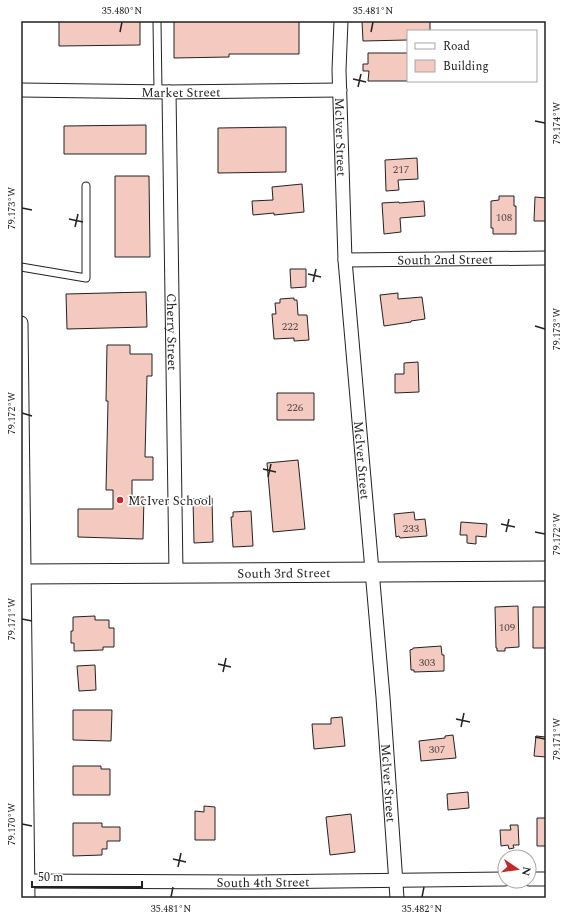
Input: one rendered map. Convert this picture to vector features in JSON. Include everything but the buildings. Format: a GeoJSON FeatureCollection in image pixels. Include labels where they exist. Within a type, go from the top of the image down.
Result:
{"type":"FeatureCollection","features":[{"type":"Feature","properties":{"kind":"street","name":"McIver Street"},"geometry":{"type":"LineString","coordinates":[[340,21],[340,90],[345,260],[372,572],[397,898]]}},
{"type":"Feature","properties":{"kind":"street","name":"Market Street"},"geometry":{"type":"LineString","coordinates":[[21,90],[163,92],[340,90]]}},
{"type":"Feature","properties":{"kind":"street","name":"Cherry Street"},"geometry":{"type":"LineString","coordinates":[[163,92],[176,573]]}},
{"type":"Feature","properties":{"kind":"street","name":"South 2nd Street"},"geometry":{"type":"LineString","coordinates":[[345,260],[546,258]]}},
{"type":"Feature","properties":{"kind":"street"},"geometry":{"type":"LineString","coordinates":[[21,323],[24,881],[28,898]]}},
{"type":"Feature","properties":{"kind":"street","name":"South 3rd Street"},"geometry":{"type":"LineString","coordinates":[[23,574],[546,571]]}},
{"type":"Feature","properties":{"kind":"street","name":"South 4th Street"},"geometry":{"type":"LineString","coordinates":[[24,881],[169,883],[497,880]]}},
{"type":"Feature","properties":{"kind":"lane"},"geometry":{"type":"LineString","coordinates":[[157,21],[163,92]]}},
{"type":"Feature","properties":{"kind":"lane"},"geometry":{"type":"LineString","coordinates":[[21,267],[86,278],[86,186]]}},
{"type":"Feature","properties":{"kind":"place","name":"McIver School"},"geometry":{"type":"Point","coordinates":[120,500]}}]}
